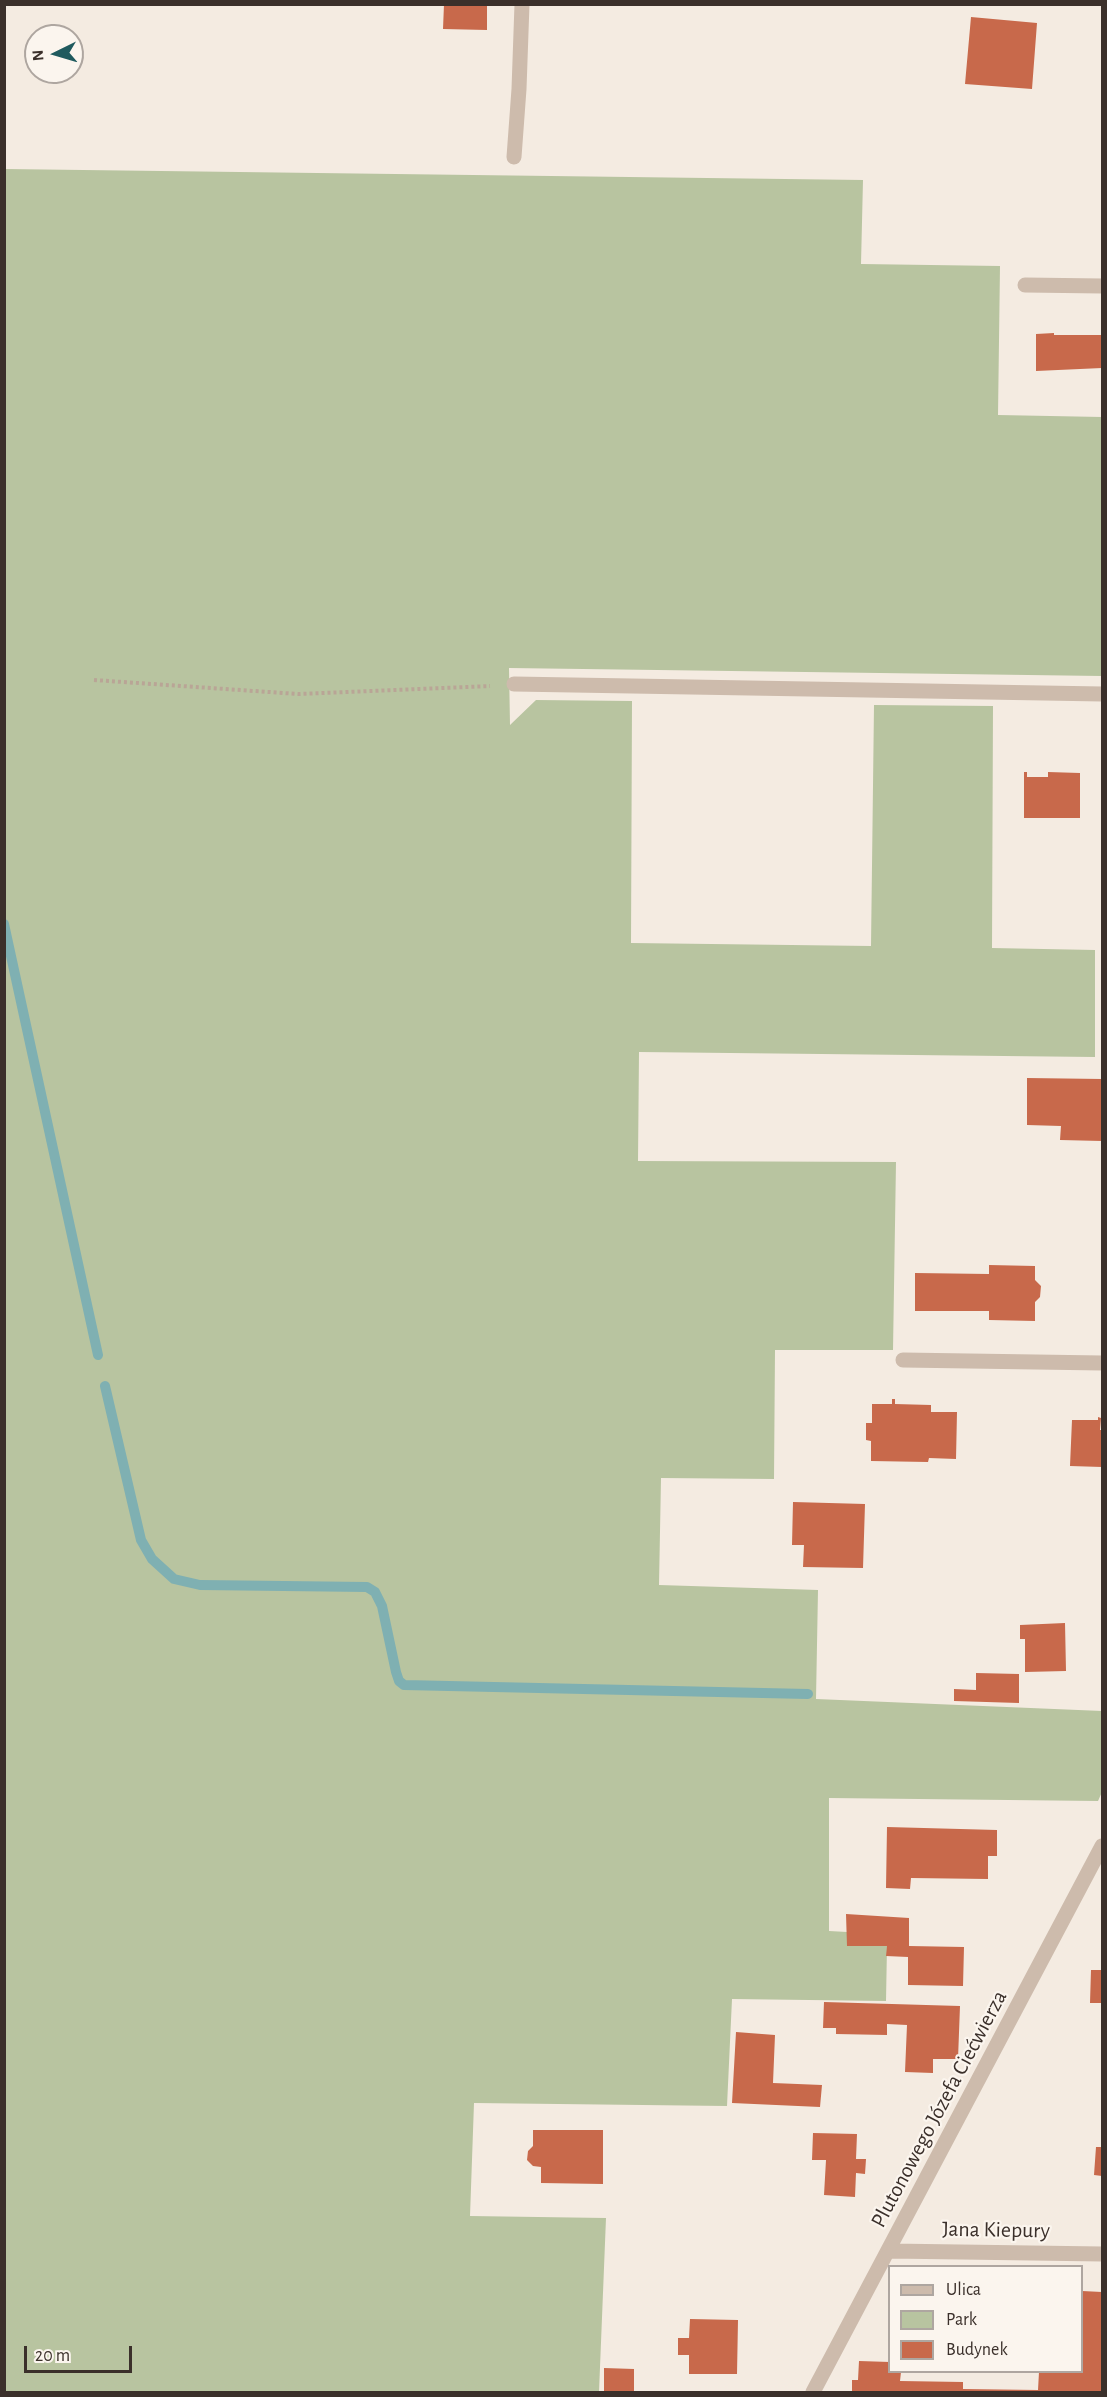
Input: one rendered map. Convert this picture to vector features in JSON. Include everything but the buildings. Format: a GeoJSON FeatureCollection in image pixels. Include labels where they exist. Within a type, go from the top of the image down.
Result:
{"type":"FeatureCollection","features":[{"type":"Feature","properties":{"kind":"street"},"geometry":{"type":"LineString","coordinates":[[514,157],[522,4]]}},
{"type":"Feature","properties":{"kind":"street"},"geometry":{"type":"LineString","coordinates":[[1025,285],[1102,286]]}},
{"type":"Feature","properties":{"kind":"street"},"geometry":{"type":"LineString","coordinates":[[514,684],[1102,694]]}},
{"type":"Feature","properties":{"kind":"street"},"geometry":{"type":"LineString","coordinates":[[903,1360],[1102,1363]]}},
{"type":"Feature","properties":{"kind":"street","name":"Plutonowego Józefa Ciećwierza"},"geometry":{"type":"LineString","coordinates":[[813,2392],[890,2251],[1102,1846]]}},
{"type":"Feature","properties":{"kind":"street","name":"Jana Kiepury"},"geometry":{"type":"LineString","coordinates":[[890,2251],[1102,2254]]}},
{"type":"Feature","properties":{"kind":"path"},"geometry":{"type":"LineString","coordinates":[[94,680],[298,694],[514,684]]}},
{"type":"Feature","properties":{"kind":"green space"},"geometry":{"type":"Polygon","coordinates":[[[5,169],[863,180],[861,264],[1000,266],[998,415],[1102,417],[1102,676],[509,668],[510,725],[536,700],[632,701],[631,943],[871,946],[874,705],[993,706],[992,948],[1095,950],[1095,1057],[639,1052],[638,1161],[896,1162],[893,1350],[775,1350],[774,1479],[661,1478],[659,1585],[818,1590],[816,1699],[1102,1711],[1102,1792],[1098,1801],[829,1798],[829,1931],[847,1932],[847,1946],[887,1946],[886,2001],[732,1999],[727,2106],[474,2103],[470,2216],[606,2218],[599,2392],[5,2392],[5,169]]]}},
{"type":"Feature","properties":{"kind":"waterway"},"geometry":{"type":"LineString","coordinates":[[4,924],[98,1355]]}},
{"type":"Feature","properties":{"kind":"waterway"},"geometry":{"type":"LineString","coordinates":[[105,1386],[141,1540],[152,1559],[174,1579],[200,1585],[367,1587],[375,1592],[382,1606],[396,1672],[399,1681],[404,1685],[808,1694]]}}]}
